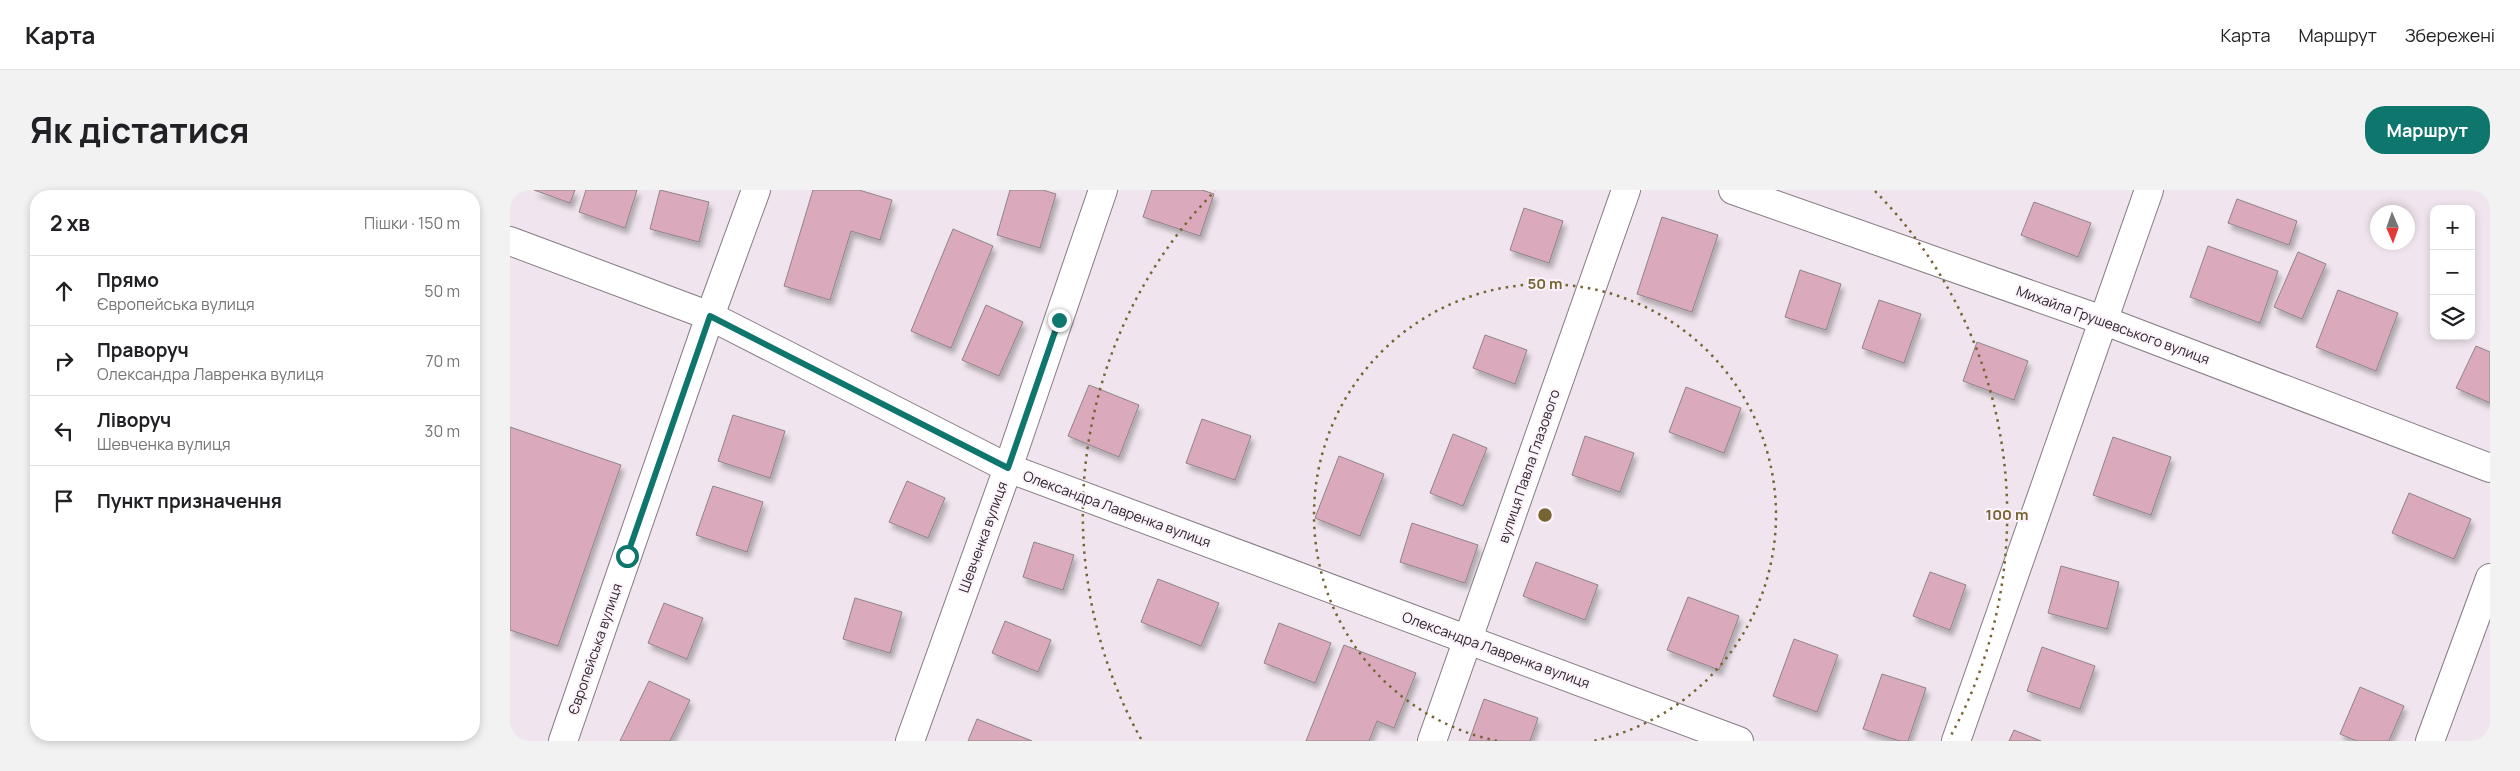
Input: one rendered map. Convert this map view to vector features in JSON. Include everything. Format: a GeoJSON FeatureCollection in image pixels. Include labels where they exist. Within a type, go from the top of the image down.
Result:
{"type":"FeatureCollection","features":[{"type":"Feature","properties":{"kind":"street","name":"Європейська вулиця"},"geometry":{"type":"LineString","coordinates":[[563,741],[710,316],[756,190]]}},
{"type":"Feature","properties":{"kind":"street","name":"Шевченка вулиця"},"geometry":{"type":"LineString","coordinates":[[910,741],[1008,468],[1103,190]]}},
{"type":"Feature","properties":{"kind":"street","name":"вулиця Павла Глазового"},"geometry":{"type":"LineString","coordinates":[[1432,741],[1626,190]]}},
{"type":"Feature","properties":{"kind":"street","name":"Михайла Грушевського вулиця"},"geometry":{"type":"LineString","coordinates":[[1733,190],[2105,321],[2490,468]]}},
{"type":"Feature","properties":{"kind":"street"},"geometry":{"type":"LineString","coordinates":[[1956,741],[2105,321],[2149,190]]}},
{"type":"Feature","properties":{"kind":"street","name":"Олександра Лавренка вулиця"},"geometry":{"type":"LineString","coordinates":[[510,241],[710,316],[1008,468],[1739,741]]}},
{"type":"Feature","properties":{"kind":"street"},"geometry":{"type":"LineString","coordinates":[[2430,741],[2490,578]]}},
{"type":"Feature","properties":{"kind":"building"},"geometry":{"type":"Polygon","coordinates":[[[534,190],[575,190],[570,203],[534,190]]]}},
{"type":"Feature","properties":{"kind":"building"},"geometry":{"type":"Polygon","coordinates":[[[586,190],[637,190],[625,228],[579,212],[586,190]]]}},
{"type":"Feature","properties":{"kind":"building"},"geometry":{"type":"Polygon","coordinates":[[[660,190],[709,202],[699,242],[650,229],[660,190]]]}},
{"type":"Feature","properties":{"kind":"building"},"geometry":{"type":"Polygon","coordinates":[[[813,190],[859,190],[892,200],[880,240],[851,231],[830,300],[784,286],[813,190]]]}},
{"type":"Feature","properties":{"kind":"building"},"geometry":{"type":"Polygon","coordinates":[[[1010,190],[1043,190],[1056,194],[1040,248],[997,235],[1010,190]]]}},
{"type":"Feature","properties":{"kind":"building"},"geometry":{"type":"Polygon","coordinates":[[[1152,190],[1202,190],[1214,194],[1200,236],[1143,217],[1152,190]]]}},
{"type":"Feature","properties":{"kind":"building"},"geometry":{"type":"Polygon","coordinates":[[[2237,199],[2297,221],[2289,245],[2228,223],[2237,199]]]}},
{"type":"Feature","properties":{"kind":"building"},"geometry":{"type":"Polygon","coordinates":[[[2034,202],[2091,223],[2078,257],[2021,235],[2034,202]]]}},
{"type":"Feature","properties":{"kind":"building"},"geometry":{"type":"Polygon","coordinates":[[[1524,208],[1563,221],[1549,263],[1510,250],[1524,208]]]}},
{"type":"Feature","properties":{"kind":"building"},"geometry":{"type":"Polygon","coordinates":[[[1662,217],[1718,235],[1692,312],[1637,294],[1662,217]]]}},
{"type":"Feature","properties":{"kind":"building"},"geometry":{"type":"Polygon","coordinates":[[[953,229],[993,246],[951,348],[911,331],[953,229]]]}},
{"type":"Feature","properties":{"kind":"building"},"geometry":{"type":"Polygon","coordinates":[[[2208,246],[2278,271],[2260,323],[2190,297],[2208,246]]]}},
{"type":"Feature","properties":{"kind":"building"},"geometry":{"type":"Polygon","coordinates":[[[2298,252],[2326,264],[2302,319],[2274,307],[2298,252]]]}},
{"type":"Feature","properties":{"kind":"building"},"geometry":{"type":"Polygon","coordinates":[[[1800,270],[1841,284],[1826,330],[1785,317],[1800,270]]]}},
{"type":"Feature","properties":{"kind":"building"},"geometry":{"type":"Polygon","coordinates":[[[2338,290],[2398,313],[2376,371],[2316,347],[2338,290]]]}},
{"type":"Feature","properties":{"kind":"building"},"geometry":{"type":"Polygon","coordinates":[[[1879,300],[1921,314],[1904,363],[1862,348],[1879,300]]]}},
{"type":"Feature","properties":{"kind":"building"},"geometry":{"type":"Polygon","coordinates":[[[986,305],[1023,322],[999,376],[962,360],[986,305]]]}},
{"type":"Feature","properties":{"kind":"building"},"geometry":{"type":"Polygon","coordinates":[[[1485,335],[1527,350],[1515,384],[1473,368],[1485,335]]]}},
{"type":"Feature","properties":{"kind":"building"},"geometry":{"type":"Polygon","coordinates":[[[1977,342],[2028,361],[2014,400],[1963,381],[1977,342]]]}},
{"type":"Feature","properties":{"kind":"building"},"geometry":{"type":"Polygon","coordinates":[[[2476,346],[2490,352],[2490,403],[2456,388],[2476,346]]]}},
{"type":"Feature","properties":{"kind":"building"},"geometry":{"type":"Polygon","coordinates":[[[1089,385],[1139,405],[1119,457],[1068,436],[1089,385]]]}},
{"type":"Feature","properties":{"kind":"building"},"geometry":{"type":"Polygon","coordinates":[[[1686,387],[1741,408],[1724,453],[1669,432],[1686,387]]]}},
{"type":"Feature","properties":{"kind":"building"},"geometry":{"type":"Polygon","coordinates":[[[733,415],[785,431],[770,478],[718,461],[733,415]]]}},
{"type":"Feature","properties":{"kind":"building"},"geometry":{"type":"Polygon","coordinates":[[[1202,419],[1251,436],[1235,480],[1186,463],[1202,419]]]}},
{"type":"Feature","properties":{"kind":"building"},"geometry":{"type":"Polygon","coordinates":[[[510,427],[621,465],[558,646],[510,630],[510,427]]]}},
{"type":"Feature","properties":{"kind":"building"},"geometry":{"type":"Polygon","coordinates":[[[1453,434],[1487,448],[1463,506],[1430,493],[1453,434]]]}},
{"type":"Feature","properties":{"kind":"building"},"geometry":{"type":"Polygon","coordinates":[[[1585,436],[1634,453],[1620,492],[1572,475],[1585,436]]]}},
{"type":"Feature","properties":{"kind":"building"},"geometry":{"type":"Polygon","coordinates":[[[2113,437],[2171,457],[2151,515],[2093,495],[2113,437]]]}},
{"type":"Feature","properties":{"kind":"building"},"geometry":{"type":"Polygon","coordinates":[[[1339,456],[1384,474],[1360,536],[1315,518],[1339,456]]]}},
{"type":"Feature","properties":{"kind":"building"},"geometry":{"type":"Polygon","coordinates":[[[907,481],[945,498],[928,538],[889,522],[907,481]]]}},
{"type":"Feature","properties":{"kind":"building"},"geometry":{"type":"Polygon","coordinates":[[[713,486],[763,502],[747,552],[696,535],[713,486]]]}},
{"type":"Feature","properties":{"kind":"building"},"geometry":{"type":"Polygon","coordinates":[[[2409,493],[2471,519],[2454,559],[2392,533],[2409,493]]]}},
{"type":"Feature","properties":{"kind":"building"},"geometry":{"type":"Polygon","coordinates":[[[1412,523],[1478,545],[1465,583],[1400,562],[1412,523]]]}},
{"type":"Feature","properties":{"kind":"building"},"geometry":{"type":"Polygon","coordinates":[[[1034,542],[1074,555],[1063,590],[1023,577],[1034,542]]]}},
{"type":"Feature","properties":{"kind":"building"},"geometry":{"type":"Polygon","coordinates":[[[1536,562],[1598,585],[1585,620],[1523,596],[1536,562]]]}},
{"type":"Feature","properties":{"kind":"building"},"geometry":{"type":"Polygon","coordinates":[[[2061,566],[2119,582],[2107,629],[2048,613],[2061,566]]]}},
{"type":"Feature","properties":{"kind":"building"},"geometry":{"type":"Polygon","coordinates":[[[1930,572],[1966,585],[1950,630],[1913,616],[1930,572]]]}},
{"type":"Feature","properties":{"kind":"building"},"geometry":{"type":"Polygon","coordinates":[[[1158,579],[1219,603],[1201,646],[1141,622],[1158,579]]]}},
{"type":"Feature","properties":{"kind":"building"},"geometry":{"type":"Polygon","coordinates":[[[1688,597],[1739,616],[1719,670],[1667,650],[1688,597]]]}},
{"type":"Feature","properties":{"kind":"building"},"geometry":{"type":"Polygon","coordinates":[[[855,598],[902,612],[890,653],[843,639],[855,598]]]}},
{"type":"Feature","properties":{"kind":"building"},"geometry":{"type":"Polygon","coordinates":[[[664,603],[703,618],[687,659],[648,643],[664,603]]]}},
{"type":"Feature","properties":{"kind":"building"},"geometry":{"type":"Polygon","coordinates":[[[1005,621],[1051,640],[1038,672],[992,653],[1005,621]]]}},
{"type":"Feature","properties":{"kind":"building"},"geometry":{"type":"Polygon","coordinates":[[[1279,623],[1331,643],[1315,683],[1264,663],[1279,623]]]}},
{"type":"Feature","properties":{"kind":"building"},"geometry":{"type":"Polygon","coordinates":[[[1794,639],[1838,655],[1817,712],[1773,696],[1794,639]]]}},
{"type":"Feature","properties":{"kind":"building"},"geometry":{"type":"Polygon","coordinates":[[[1344,645],[1416,673],[1394,728],[1377,721],[1369,741],[1306,741],[1344,645]]]}},
{"type":"Feature","properties":{"kind":"building"},"geometry":{"type":"Polygon","coordinates":[[[2042,647],[2095,666],[2080,709],[2027,691],[2042,647]]]}},
{"type":"Feature","properties":{"kind":"building"},"geometry":{"type":"Polygon","coordinates":[[[1882,674],[1926,688],[1908,741],[1900,741],[1863,729],[1882,674]]]}},
{"type":"Feature","properties":{"kind":"building"},"geometry":{"type":"Polygon","coordinates":[[[649,681],[690,700],[670,741],[620,741],[649,681]]]}},
{"type":"Feature","properties":{"kind":"building"},"geometry":{"type":"Polygon","coordinates":[[[2360,687],[2404,706],[2389,741],[2357,741],[2340,734],[2360,687]]]}},
{"type":"Feature","properties":{"kind":"building"},"geometry":{"type":"Polygon","coordinates":[[[1484,699],[1538,718],[1530,741],[1469,741],[1484,699]]]}},
{"type":"Feature","properties":{"kind":"building"},"geometry":{"type":"Polygon","coordinates":[[[977,719],[1032,741],[968,741],[977,719]]]}},
{"type":"Feature","properties":{"kind":"building"},"geometry":{"type":"Polygon","coordinates":[[[2014,730],[2041,741],[2009,741],[2014,730]]]}},
{"type":"Feature","properties":{"kind":"route"},"geometry":{"type":"LineString","coordinates":[[627,556],[710,316],[1008,468],[1059,320]]}}]}
